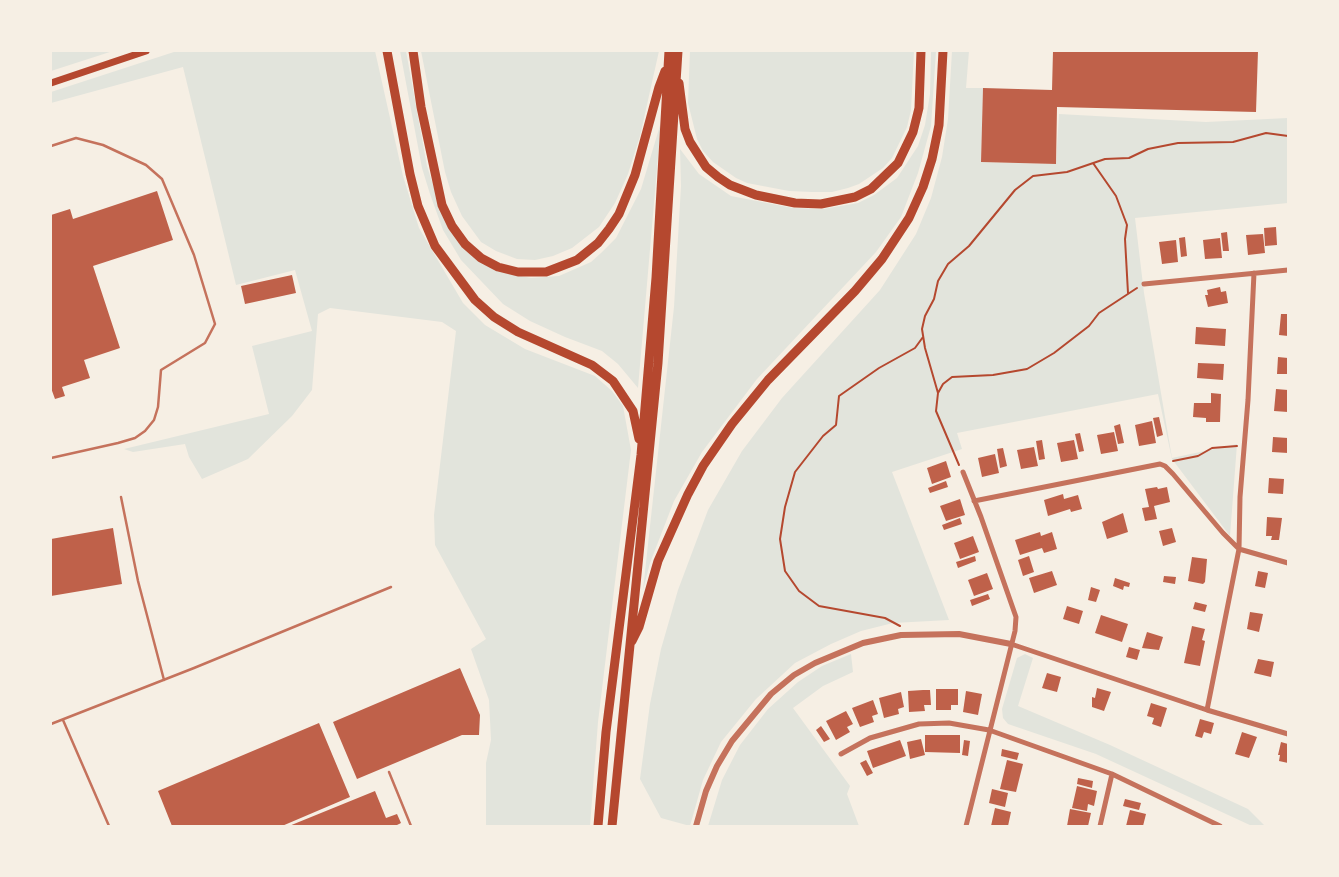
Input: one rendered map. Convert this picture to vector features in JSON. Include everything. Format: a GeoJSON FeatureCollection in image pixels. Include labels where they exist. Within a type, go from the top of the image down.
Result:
{"type":"FeatureCollection","features":[{"type":"Feature","properties":{"kind":"highway"},"geometry":{"type":"LineString","coordinates":[[387,51],[410,174],[418,206],[435,246],[475,300],[494,317],[518,332],[592,365],[613,381],[633,411],[641,455]]}},
{"type":"Feature","properties":{"kind":"highway"},"geometry":{"type":"LineString","coordinates":[[413,51],[436,184],[442,205],[452,226],[465,244],[481,258],[498,267],[518,272],[533,273],[560,268],[577,260],[598,243],[619,214],[635,175],[658,87],[668,64]]}},
{"type":"Feature","properties":{"kind":"highway"},"geometry":{"type":"LineString","coordinates":[[598,826],[606,732],[641,455],[656,278],[669,51]]}},
{"type":"Feature","properties":{"kind":"highway"},"geometry":{"type":"LineString","coordinates":[[612,826],[658,363],[678,51]]}},
{"type":"Feature","properties":{"kind":"highway"},"geometry":{"type":"LineString","coordinates":[[676,74],[685,129],[690,142],[706,167],[730,185],[756,195],[795,203],[821,204],[847,199],[871,189],[898,163],[913,132],[919,108],[921,51]]}},
{"type":"Feature","properties":{"kind":"highway"},"geometry":{"type":"LineString","coordinates":[[629,647],[639,627],[658,561],[688,494],[703,466],[732,424],[768,380],[855,291],[882,259],[909,218],[923,187],[932,159],[938,125],[943,51]]}},
{"type":"Feature","properties":{"kind":"main road"},"geometry":{"type":"LineString","coordinates":[[51,82],[146,51]]}},
{"type":"Feature","properties":{"kind":"street"},"geometry":{"type":"LineString","coordinates":[[1144,284],[1288,270]]}},
{"type":"Feature","properties":{"kind":"street"},"geometry":{"type":"LineString","coordinates":[[1207,710],[1239,549],[1240,497],[1254,273]]}},
{"type":"Feature","properties":{"kind":"street"},"geometry":{"type":"LineString","coordinates":[[974,501],[1153,465],[1165,466],[1239,549],[1288,563]]}},
{"type":"Feature","properties":{"kind":"street"},"geometry":{"type":"LineString","coordinates":[[963,472],[1014,606],[1016,617],[966,826]]}},
{"type":"Feature","properties":{"kind":"street"},"geometry":{"type":"LineString","coordinates":[[696,826],[706,790],[717,766],[745,722],[771,694],[794,675],[832,655],[863,643],[909,634],[959,634],[1011,644],[1207,710],[1288,734]]}},
{"type":"Feature","properties":{"kind":"street"},"geometry":{"type":"LineString","coordinates":[[841,754],[879,735],[919,724],[949,724],[989,730],[1112,774],[1220,826]]}},
{"type":"Feature","properties":{"kind":"street"},"geometry":{"type":"LineString","coordinates":[[1100,826],[1112,774]]}},
{"type":"Feature","properties":{"kind":"lane"},"geometry":{"type":"LineString","coordinates":[[51,146],[76,138],[103,145],[146,165],[162,179],[194,255],[216,324],[204,342],[161,370],[158,407],[154,420],[145,431],[135,438],[118,443],[51,458]]}},
{"type":"Feature","properties":{"kind":"lane"},"geometry":{"type":"LineString","coordinates":[[120,497],[138,581],[164,680]]}},
{"type":"Feature","properties":{"kind":"lane"},"geometry":{"type":"LineString","coordinates":[[51,724],[391,587]]}},
{"type":"Feature","properties":{"kind":"lane"},"geometry":{"type":"LineString","coordinates":[[62,719],[109,826]]}},
{"type":"Feature","properties":{"kind":"lane"},"geometry":{"type":"LineString","coordinates":[[389,772],[411,826]]}},
{"type":"Feature","properties":{"kind":"path"},"geometry":{"type":"LineString","coordinates":[[963,472],[936,411],[938,393],[923,337],[925,316],[934,299],[938,281],[948,264],[969,246],[1015,190],[1033,176],[1067,172],[1105,159],[1129,158],[1148,150],[1178,143],[1233,142],[1266,133],[1288,136]]}},
{"type":"Feature","properties":{"kind":"path"},"geometry":{"type":"LineString","coordinates":[[1094,163],[1116,196],[1126,225],[1128,293]]}},
{"type":"Feature","properties":{"kind":"path"},"geometry":{"type":"LineString","coordinates":[[938,393],[952,377],[993,375],[1027,369],[1054,353],[1089,326],[1099,313],[1144,284]]}},
{"type":"Feature","properties":{"kind":"path"},"geometry":{"type":"LineString","coordinates":[[909,634],[885,618],[819,606],[798,591],[785,571],[780,539],[789,486],[795,472],[823,436],[836,425],[839,396],[879,368],[915,348],[923,337]]}},
{"type":"Feature","properties":{"kind":"path"},"geometry":{"type":"LineString","coordinates":[[1165,466],[1174,460],[1179,461],[1198,456],[1212,448],[1244,446]]}},
{"type":"Feature","properties":{"kind":"shaded area"},"geometry":{"type":"Polygon","coordinates":[[[51,51],[113,51],[51,71],[51,51]]]}},
{"type":"Feature","properties":{"kind":"shaded area"},"geometry":{"type":"Polygon","coordinates":[[[177,51],[375,51],[403,176],[419,228],[463,303],[485,325],[525,349],[595,376],[612,391],[623,406],[631,450],[598,722],[590,826],[486,826],[486,763],[491,740],[489,700],[471,649],[486,639],[435,545],[434,515],[456,331],[442,322],[330,308],[318,314],[312,390],[292,416],[248,459],[202,479],[189,457],[185,444],[133,452],[124,449],[269,414],[252,346],[312,331],[295,270],[236,285],[183,67],[51,103],[51,92],[177,51]]]}},
{"type":"Feature","properties":{"kind":"shaded area"},"geometry":{"type":"Polygon","coordinates":[[[400,51],[406,51],[427,166],[442,213],[477,260],[506,273],[531,278],[559,276],[591,262],[601,253],[616,238],[641,189],[661,122],[638,388],[618,364],[602,351],[530,321],[503,304],[461,260],[443,230],[422,168],[400,51]]]}},
{"type":"Feature","properties":{"kind":"shaded area"},"geometry":{"type":"Polygon","coordinates":[[[421,51],[659,51],[640,136],[628,174],[615,203],[599,227],[572,248],[553,256],[535,260],[517,259],[496,251],[481,242],[462,216],[451,192],[445,172],[421,51]]]}},
{"type":"Feature","properties":{"kind":"shaded area"},"geometry":{"type":"Polygon","coordinates":[[[690,51],[914,51],[911,110],[907,127],[892,158],[883,168],[859,184],[848,188],[832,192],[789,191],[747,183],[736,178],[713,162],[703,151],[697,139],[688,103],[690,51]]]}},
{"type":"Feature","properties":{"kind":"shaded area"},"geometry":{"type":"Polygon","coordinates":[[[931,51],[936,51],[931,126],[918,173],[901,217],[876,252],[757,379],[702,452],[674,501],[650,563],[643,590],[674,307],[681,186],[680,149],[699,174],[731,196],[793,208],[823,209],[858,203],[874,195],[897,178],[918,146],[925,125],[930,94],[931,51]]]}},
{"type":"Feature","properties":{"kind":"shaded area"},"geometry":{"type":"Polygon","coordinates":[[[952,51],[969,51],[966,88],[983,88],[981,162],[1056,164],[1059,114],[1206,122],[1288,118],[1288,203],[1135,218],[1144,293],[1172,458],[1237,444],[1230,536],[1172,459],[1158,394],[957,433],[962,449],[892,472],[949,620],[893,623],[861,631],[795,663],[756,699],[721,742],[703,780],[690,826],[661,818],[640,779],[650,704],[661,649],[678,590],[708,510],[742,451],[782,398],[880,290],[916,234],[931,198],[942,157],[948,119],[952,51]]]}},
{"type":"Feature","properties":{"kind":"shaded area"},"geometry":{"type":"Polygon","coordinates":[[[851,654],[853,672],[823,686],[793,708],[850,786],[847,794],[859,826],[708,826],[722,780],[740,745],[768,709],[798,682],[822,666],[851,654]]]}},
{"type":"Feature","properties":{"kind":"shaded area"},"geometry":{"type":"Polygon","coordinates":[[[1025,654],[1033,658],[1018,706],[1110,745],[1248,809],[1265,826],[1252,826],[1096,754],[1008,724],[1003,718],[1002,709],[1017,658],[1025,654]]]}},
{"type":"Feature","properties":{"kind":"building"},"geometry":{"type":"Polygon","coordinates":[[[1053,51],[1258,51],[1256,112],[1057,107],[1056,164],[981,162],[983,88],[1052,90],[1053,51]]]}},
{"type":"Feature","properties":{"kind":"building"},"geometry":{"type":"Polygon","coordinates":[[[157,191],[173,240],[93,266],[120,348],[84,360],[90,378],[62,387],[65,396],[55,399],[51,388],[51,215],[70,209],[73,219],[157,191]]]}},
{"type":"Feature","properties":{"kind":"building"},"geometry":{"type":"Polygon","coordinates":[[[1276,227],[1277,245],[1265,246],[1264,228],[1276,227]]]}},
{"type":"Feature","properties":{"kind":"building"},"geometry":{"type":"Polygon","coordinates":[[[1227,232],[1229,251],[1223,251],[1221,233],[1227,232]]]}},
{"type":"Feature","properties":{"kind":"building"},"geometry":{"type":"Polygon","coordinates":[[[1263,234],[1265,253],[1248,255],[1246,235],[1263,234]]]}},
{"type":"Feature","properties":{"kind":"building"},"geometry":{"type":"Polygon","coordinates":[[[1185,237],[1187,256],[1181,257],[1179,238],[1185,237]]]}},
{"type":"Feature","properties":{"kind":"building"},"geometry":{"type":"Polygon","coordinates":[[[1220,238],[1222,258],[1205,259],[1203,240],[1220,238]]]}},
{"type":"Feature","properties":{"kind":"building"},"geometry":{"type":"Polygon","coordinates":[[[1176,240],[1178,262],[1162,264],[1159,242],[1176,240]]]}},
{"type":"Feature","properties":{"kind":"building"},"geometry":{"type":"Polygon","coordinates":[[[292,275],[296,293],[245,304],[241,286],[292,275]]]}},
{"type":"Feature","properties":{"kind":"building"},"geometry":{"type":"Polygon","coordinates":[[[1220,287],[1221,292],[1226,291],[1228,303],[1208,307],[1205,295],[1208,295],[1207,290],[1220,287]]]}},
{"type":"Feature","properties":{"kind":"building"},"geometry":{"type":"Polygon","coordinates":[[[1281,314],[1288,314],[1288,336],[1279,335],[1281,314]]]}},
{"type":"Feature","properties":{"kind":"building"},"geometry":{"type":"Polygon","coordinates":[[[1196,327],[1226,329],[1225,346],[1195,344],[1196,327]]]}},
{"type":"Feature","properties":{"kind":"building"},"geometry":{"type":"Polygon","coordinates":[[[1278,357],[1288,358],[1288,374],[1277,374],[1278,357]]]}},
{"type":"Feature","properties":{"kind":"building"},"geometry":{"type":"Polygon","coordinates":[[[1198,363],[1224,364],[1223,380],[1197,378],[1198,363]]]}},
{"type":"Feature","properties":{"kind":"building"},"geometry":{"type":"Polygon","coordinates":[[[1276,389],[1288,390],[1288,412],[1274,411],[1276,389]]]}},
{"type":"Feature","properties":{"kind":"building"},"geometry":{"type":"Polygon","coordinates":[[[1211,393],[1221,394],[1220,422],[1206,422],[1206,418],[1193,417],[1194,403],[1211,403],[1211,393]]]}},
{"type":"Feature","properties":{"kind":"building"},"geometry":{"type":"Polygon","coordinates":[[[1159,417],[1163,435],[1157,437],[1153,418],[1159,417]]]}},
{"type":"Feature","properties":{"kind":"building"},"geometry":{"type":"Polygon","coordinates":[[[1152,421],[1156,443],[1139,446],[1135,425],[1152,421]]]}},
{"type":"Feature","properties":{"kind":"building"},"geometry":{"type":"Polygon","coordinates":[[[1120,424],[1124,443],[1118,444],[1114,426],[1120,424]]]}},
{"type":"Feature","properties":{"kind":"building"},"geometry":{"type":"Polygon","coordinates":[[[1114,432],[1118,451],[1101,454],[1097,435],[1114,432]]]}},
{"type":"Feature","properties":{"kind":"building"},"geometry":{"type":"Polygon","coordinates":[[[1080,433],[1084,451],[1079,452],[1075,434],[1080,433]]]}},
{"type":"Feature","properties":{"kind":"building"},"geometry":{"type":"Polygon","coordinates":[[[1273,437],[1288,438],[1288,453],[1272,452],[1273,437]]]}},
{"type":"Feature","properties":{"kind":"building"},"geometry":{"type":"Polygon","coordinates":[[[1042,440],[1045,459],[1039,460],[1036,441],[1042,440]]]}},
{"type":"Feature","properties":{"kind":"building"},"geometry":{"type":"Polygon","coordinates":[[[1074,440],[1078,459],[1061,462],[1057,443],[1074,440]]]}},
{"type":"Feature","properties":{"kind":"building"},"geometry":{"type":"Polygon","coordinates":[[[1034,447],[1038,466],[1021,469],[1017,450],[1034,447]]]}},
{"type":"Feature","properties":{"kind":"building"},"geometry":{"type":"Polygon","coordinates":[[[1003,448],[1007,466],[1000,468],[997,449],[1003,448]]]}},
{"type":"Feature","properties":{"kind":"building"},"geometry":{"type":"Polygon","coordinates":[[[995,454],[999,473],[982,477],[978,458],[995,454]]]}},
{"type":"Feature","properties":{"kind":"building"},"geometry":{"type":"Polygon","coordinates":[[[946,461],[951,477],[932,484],[927,468],[946,461]]]}},
{"type":"Feature","properties":{"kind":"building"},"geometry":{"type":"Polygon","coordinates":[[[1269,478],[1284,479],[1283,494],[1268,493],[1269,478]]]}},
{"type":"Feature","properties":{"kind":"building"},"geometry":{"type":"Polygon","coordinates":[[[946,481],[948,487],[930,493],[928,488],[946,481]]]}},
{"type":"Feature","properties":{"kind":"building"},"geometry":{"type":"Polygon","coordinates":[[[1157,487],[1158,489],[1167,487],[1170,502],[1154,506],[1157,519],[1145,521],[1142,508],[1149,507],[1145,489],[1157,487]]]}},
{"type":"Feature","properties":{"kind":"building"},"geometry":{"type":"Polygon","coordinates":[[[1063,494],[1064,499],[1078,495],[1082,509],[1071,512],[1070,509],[1048,516],[1044,500],[1063,494]]]}},
{"type":"Feature","properties":{"kind":"building"},"geometry":{"type":"Polygon","coordinates":[[[960,499],[965,515],[946,521],[940,506],[960,499]]]}},
{"type":"Feature","properties":{"kind":"building"},"geometry":{"type":"Polygon","coordinates":[[[1123,513],[1128,532],[1107,539],[1102,522],[1123,513]]]}},
{"type":"Feature","properties":{"kind":"building"},"geometry":{"type":"Polygon","coordinates":[[[1267,517],[1282,518],[1279,540],[1271,540],[1272,536],[1266,536],[1267,517]]]}},
{"type":"Feature","properties":{"kind":"building"},"geometry":{"type":"Polygon","coordinates":[[[960,518],[962,524],[944,530],[942,525],[960,518]]]}},
{"type":"Feature","properties":{"kind":"building"},"geometry":{"type":"Polygon","coordinates":[[[113,528],[122,584],[51,596],[51,539],[113,528]]]}},
{"type":"Feature","properties":{"kind":"building"},"geometry":{"type":"Polygon","coordinates":[[[1172,528],[1176,542],[1163,546],[1159,531],[1172,528]]]}},
{"type":"Feature","properties":{"kind":"building"},"geometry":{"type":"Polygon","coordinates":[[[1040,532],[1041,536],[1052,532],[1057,549],[1044,553],[1042,548],[1020,555],[1015,540],[1040,532]]]}},
{"type":"Feature","properties":{"kind":"building"},"geometry":{"type":"Polygon","coordinates":[[[973,536],[979,552],[960,559],[954,543],[973,536]]]}},
{"type":"Feature","properties":{"kind":"building"},"geometry":{"type":"Polygon","coordinates":[[[975,556],[976,561],[958,568],[956,562],[975,556]]]}},
{"type":"Feature","properties":{"kind":"building"},"geometry":{"type":"Polygon","coordinates":[[[1029,556],[1034,572],[1023,576],[1018,560],[1029,556]]]}},
{"type":"Feature","properties":{"kind":"building"},"geometry":{"type":"Polygon","coordinates":[[[1192,557],[1207,559],[1205,582],[1203,584],[1188,581],[1192,557]]]}},
{"type":"Feature","properties":{"kind":"building"},"geometry":{"type":"Polygon","coordinates":[[[1052,571],[1057,585],[1034,593],[1029,578],[1052,571]]]}},
{"type":"Feature","properties":{"kind":"building"},"geometry":{"type":"Polygon","coordinates":[[[1258,571],[1268,573],[1265,588],[1255,586],[1258,571]]]}},
{"type":"Feature","properties":{"kind":"building"},"geometry":{"type":"Polygon","coordinates":[[[987,573],[993,589],[974,596],[968,580],[987,573]]]}},
{"type":"Feature","properties":{"kind":"building"},"geometry":{"type":"Polygon","coordinates":[[[1164,576],[1176,577],[1175,584],[1163,582],[1164,576]]]}},
{"type":"Feature","properties":{"kind":"building"},"geometry":{"type":"Polygon","coordinates":[[[1115,578],[1130,583],[1129,587],[1124,586],[1123,590],[1113,586],[1115,578]]]}},
{"type":"Feature","properties":{"kind":"building"},"geometry":{"type":"Polygon","coordinates":[[[1091,587],[1100,590],[1096,602],[1088,600],[1091,587]]]}},
{"type":"Feature","properties":{"kind":"building"},"geometry":{"type":"Polygon","coordinates":[[[988,594],[990,599],[972,606],[970,600],[988,594]]]}},
{"type":"Feature","properties":{"kind":"building"},"geometry":{"type":"Polygon","coordinates":[[[1195,602],[1207,605],[1205,612],[1193,609],[1195,602]]]}},
{"type":"Feature","properties":{"kind":"building"},"geometry":{"type":"Polygon","coordinates":[[[1067,606],[1083,611],[1079,624],[1063,619],[1067,606]]]}},
{"type":"Feature","properties":{"kind":"building"},"geometry":{"type":"Polygon","coordinates":[[[1250,612],[1263,614],[1259,632],[1247,629],[1250,612]]]}},
{"type":"Feature","properties":{"kind":"building"},"geometry":{"type":"Polygon","coordinates":[[[1101,615],[1128,624],[1122,642],[1095,633],[1101,615]]]}},
{"type":"Feature","properties":{"kind":"building"},"geometry":{"type":"Polygon","coordinates":[[[1192,626],[1205,629],[1202,640],[1205,641],[1200,666],[1184,663],[1192,626]]]}},
{"type":"Feature","properties":{"kind":"building"},"geometry":{"type":"Polygon","coordinates":[[[1147,632],[1163,637],[1159,650],[1142,648],[1147,632]]]}},
{"type":"Feature","properties":{"kind":"building"},"geometry":{"type":"Polygon","coordinates":[[[1129,647],[1140,650],[1137,660],[1126,657],[1129,647]]]}},
{"type":"Feature","properties":{"kind":"building"},"geometry":{"type":"Polygon","coordinates":[[[1258,659],[1274,662],[1271,677],[1254,673],[1258,659]]]}},
{"type":"Feature","properties":{"kind":"building"},"geometry":{"type":"Polygon","coordinates":[[[460,668],[480,715],[479,735],[462,735],[357,779],[333,722],[460,668]]]}},
{"type":"Feature","properties":{"kind":"building"},"geometry":{"type":"Polygon","coordinates":[[[1047,673],[1061,677],[1057,692],[1042,688],[1047,673]]]}},
{"type":"Feature","properties":{"kind":"building"},"geometry":{"type":"Polygon","coordinates":[[[1097,688],[1111,692],[1104,711],[1092,707],[1092,697],[1095,698],[1097,688]]]}},
{"type":"Feature","properties":{"kind":"building"},"geometry":{"type":"Polygon","coordinates":[[[936,689],[958,689],[958,705],[951,705],[951,710],[936,710],[936,689]]]}},
{"type":"Feature","properties":{"kind":"building"},"geometry":{"type":"Polygon","coordinates":[[[930,690],[931,705],[924,705],[925,711],[909,712],[908,691],[930,690]]]}},
{"type":"Feature","properties":{"kind":"building"},"geometry":{"type":"Polygon","coordinates":[[[966,691],[982,694],[978,715],[963,712],[966,691]]]}},
{"type":"Feature","properties":{"kind":"building"},"geometry":{"type":"Polygon","coordinates":[[[901,692],[904,707],[898,709],[899,714],[884,718],[879,698],[901,692]]]}},
{"type":"Feature","properties":{"kind":"building"},"geometry":{"type":"Polygon","coordinates":[[[873,700],[878,714],[872,716],[874,722],[860,727],[852,708],[873,700]]]}},
{"type":"Feature","properties":{"kind":"building"},"geometry":{"type":"Polygon","coordinates":[[[1151,703],[1167,708],[1161,727],[1152,724],[1154,718],[1147,716],[1151,703]]]}},
{"type":"Feature","properties":{"kind":"building"},"geometry":{"type":"Polygon","coordinates":[[[846,711],[853,724],[847,727],[850,732],[836,740],[826,721],[846,711]]]}},
{"type":"Feature","properties":{"kind":"building"},"geometry":{"type":"Polygon","coordinates":[[[1200,719],[1214,723],[1211,734],[1204,732],[1202,738],[1195,736],[1200,719]]]}},
{"type":"Feature","properties":{"kind":"building"},"geometry":{"type":"Polygon","coordinates":[[[319,723],[350,797],[282,826],[172,826],[158,791],[319,723]]]}},
{"type":"Feature","properties":{"kind":"building"},"geometry":{"type":"Polygon","coordinates":[[[821,726],[830,739],[824,742],[816,730],[821,726]]]}},
{"type":"Feature","properties":{"kind":"building"},"geometry":{"type":"Polygon","coordinates":[[[1242,732],[1257,737],[1249,758],[1235,754],[1242,732]]]}},
{"type":"Feature","properties":{"kind":"building"},"geometry":{"type":"Polygon","coordinates":[[[925,735],[960,735],[960,753],[925,752],[925,735]]]}},
{"type":"Feature","properties":{"kind":"building"},"geometry":{"type":"Polygon","coordinates":[[[921,739],[925,755],[910,759],[907,742],[921,739]]]}},
{"type":"Feature","properties":{"kind":"building"},"geometry":{"type":"Polygon","coordinates":[[[900,740],[906,756],[873,768],[867,751],[900,740]]]}},
{"type":"Feature","properties":{"kind":"building"},"geometry":{"type":"Polygon","coordinates":[[[964,740],[970,741],[968,756],[962,755],[964,740]]]}},
{"type":"Feature","properties":{"kind":"building"},"geometry":{"type":"Polygon","coordinates":[[[1281,742],[1288,744],[1288,763],[1279,761],[1280,755],[1278,755],[1281,742]]]}},
{"type":"Feature","properties":{"kind":"building"},"geometry":{"type":"Polygon","coordinates":[[[1002,749],[1019,753],[1017,760],[1001,756],[1002,749]]]}},
{"type":"Feature","properties":{"kind":"building"},"geometry":{"type":"Polygon","coordinates":[[[866,760],[873,773],[867,776],[860,763],[866,760]]]}},
{"type":"Feature","properties":{"kind":"building"},"geometry":{"type":"Polygon","coordinates":[[[1007,760],[1023,764],[1016,792],[1000,789],[1007,760]]]}},
{"type":"Feature","properties":{"kind":"building"},"geometry":{"type":"Polygon","coordinates":[[[1078,778],[1093,781],[1092,788],[1077,784],[1078,778]]]}},
{"type":"Feature","properties":{"kind":"building"},"geometry":{"type":"Polygon","coordinates":[[[1077,786],[1097,791],[1094,806],[1088,804],[1087,811],[1072,808],[1077,786]]]}},
{"type":"Feature","properties":{"kind":"building"},"geometry":{"type":"Polygon","coordinates":[[[992,789],[1008,793],[1005,807],[989,803],[992,789]]]}},
{"type":"Feature","properties":{"kind":"building"},"geometry":{"type":"Polygon","coordinates":[[[375,791],[386,818],[397,814],[401,823],[395,826],[289,826],[375,791]]]}},
{"type":"Feature","properties":{"kind":"building"},"geometry":{"type":"Polygon","coordinates":[[[1125,799],[1141,803],[1139,810],[1123,806],[1125,799]]]}},
{"type":"Feature","properties":{"kind":"building"},"geometry":{"type":"Polygon","coordinates":[[[995,808],[1011,812],[1008,826],[991,826],[995,808]]]}},
{"type":"Feature","properties":{"kind":"building"},"geometry":{"type":"Polygon","coordinates":[[[1070,809],[1091,813],[1088,826],[1067,826],[1070,809]]]}},
{"type":"Feature","properties":{"kind":"building"},"geometry":{"type":"Polygon","coordinates":[[[1130,810],[1146,814],[1143,826],[1126,826],[1130,810]]]}}]}
